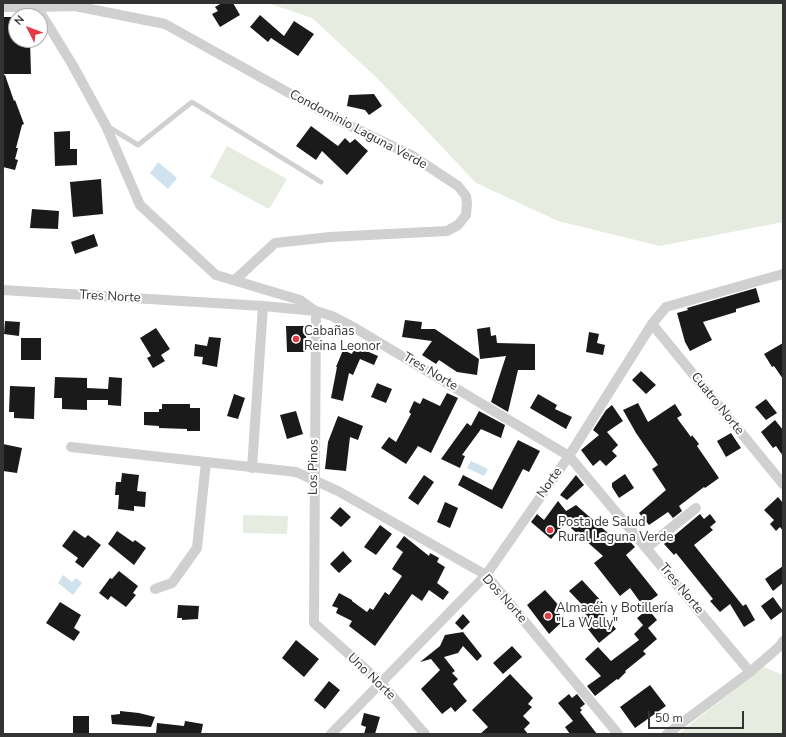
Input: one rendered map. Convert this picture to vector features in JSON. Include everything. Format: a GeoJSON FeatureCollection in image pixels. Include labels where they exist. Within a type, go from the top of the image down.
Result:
{"type":"FeatureCollection","features":[{"type":"Feature","properties":{"kind":"street","name":"Condominio Laguna Verde"},"geometry":{"type":"LineString","coordinates":[[3,7],[37,8],[75,6],[165,24],[334,118],[411,156],[458,186],[466,196],[466,215],[453,229],[447,231],[330,237],[275,243],[236,279]]}},
{"type":"Feature","properties":{"kind":"street"},"geometry":{"type":"LineString","coordinates":[[48,26],[72,64],[106,126],[140,204],[216,275],[236,279],[300,300],[316,311]]}},
{"type":"Feature","properties":{"kind":"street","name":"Norte"},"geometry":{"type":"LineString","coordinates":[[331,734],[380,682],[486,575],[569,456],[652,324],[666,307],[783,274]]}},
{"type":"Feature","properties":{"kind":"street","name":"Tres Norte"},"geometry":{"type":"LineString","coordinates":[[3,290],[263,306],[316,311],[332,316],[355,328],[569,456],[750,672]]}},
{"type":"Feature","properties":{"kind":"street"},"geometry":{"type":"LineString","coordinates":[[252,468],[263,306]]}},
{"type":"Feature","properties":{"kind":"street","name":"Los Pinos"},"geometry":{"type":"LineString","coordinates":[[314,623],[316,311]]}},
{"type":"Feature","properties":{"kind":"street","name":"Cuatro Norte"},"geometry":{"type":"LineString","coordinates":[[652,324],[783,484]]}},
{"type":"Feature","properties":{"kind":"street","name":"Dos Norte"},"geometry":{"type":"LineString","coordinates":[[71,447],[296,472],[314,482],[338,492],[486,575],[618,734]]}},
{"type":"Feature","properties":{"kind":"street"},"geometry":{"type":"LineString","coordinates":[[155,589],[172,583],[197,548],[206,462]]}},
{"type":"Feature","properties":{"kind":"street"},"geometry":{"type":"LineString","coordinates":[[646,548],[696,508]]}},
{"type":"Feature","properties":{"kind":"street","name":"Uno Norte"},"geometry":{"type":"LineString","coordinates":[[314,623],[380,682],[425,734]]}},
{"type":"Feature","properties":{"kind":"street"},"geometry":{"type":"LineString","coordinates":[[667,734],[782,647]]}},
{"type":"Feature","properties":{"kind":"lane"},"geometry":{"type":"LineString","coordinates":[[106,126],[138,145],[192,102],[321,182]]}},
{"type":"Feature","properties":{"kind":"shaded area"},"geometry":{"type":"Polygon","coordinates":[[[268,3],[783,3],[783,222],[660,246],[558,221],[476,183],[376,77],[312,18],[268,3]]]}},
{"type":"Feature","properties":{"kind":"shaded area"},"geometry":{"type":"Polygon","coordinates":[[[227,146],[287,179],[269,209],[210,177],[227,146]]]}},
{"type":"Feature","properties":{"kind":"shaded area"},"geometry":{"type":"Polygon","coordinates":[[[243,515],[288,516],[287,534],[243,533],[243,515]]]}},
{"type":"Feature","properties":{"kind":"shaded area"},"geometry":{"type":"Polygon","coordinates":[[[764,667],[783,675],[783,734],[678,734],[764,667]]]}},
{"type":"Feature","properties":{"kind":"water"},"geometry":{"type":"Polygon","coordinates":[[[158,162],[177,178],[168,189],[150,173],[158,162]]]}},
{"type":"Feature","properties":{"kind":"water"},"geometry":{"type":"Polygon","coordinates":[[[471,461],[488,469],[484,476],[467,468],[471,461]]]}},
{"type":"Feature","properties":{"kind":"water"},"geometry":{"type":"Polygon","coordinates":[[[63,575],[72,582],[76,578],[82,583],[73,595],[58,583],[63,575]]]}},
{"type":"Feature","properties":{"kind":"building"},"geometry":{"type":"Polygon","coordinates":[[[222,3],[233,3],[240,15],[220,27],[212,14],[218,11],[215,7],[222,3]]]}},
{"type":"Feature","properties":{"kind":"building"},"geometry":{"type":"Polygon","coordinates":[[[260,15],[284,36],[294,21],[314,34],[298,56],[271,38],[268,42],[250,27],[260,15]]]}},
{"type":"Feature","properties":{"kind":"building"},"geometry":{"type":"Polygon","coordinates":[[[3,17],[8,17],[8,48],[30,48],[31,74],[3,74],[3,17]]]}},
{"type":"Feature","properties":{"kind":"building"},"geometry":{"type":"Polygon","coordinates":[[[3,75],[5,75],[24,124],[22,125],[16,148],[18,148],[15,159],[18,160],[15,170],[3,167],[3,75]]]}},
{"type":"Feature","properties":{"kind":"building"},"geometry":{"type":"Polygon","coordinates":[[[374,94],[382,106],[369,115],[365,110],[347,106],[349,95],[374,94]]]}},
{"type":"Feature","properties":{"kind":"building"},"geometry":{"type":"Polygon","coordinates":[[[311,126],[338,146],[345,138],[350,143],[355,139],[368,151],[347,175],[322,151],[316,160],[296,146],[311,126]]]}},
{"type":"Feature","properties":{"kind":"building"},"geometry":{"type":"Polygon","coordinates":[[[70,131],[70,149],[77,149],[77,165],[55,166],[54,132],[70,131]]]}},
{"type":"Feature","properties":{"kind":"building"},"geometry":{"type":"Polygon","coordinates":[[[101,179],[103,214],[73,217],[70,182],[101,179]]]}},
{"type":"Feature","properties":{"kind":"building"},"geometry":{"type":"Polygon","coordinates":[[[32,209],[59,211],[58,229],[30,228],[32,209]]]}},
{"type":"Feature","properties":{"kind":"building"},"geometry":{"type":"Polygon","coordinates":[[[94,234],[98,246],[75,254],[71,242],[94,234]]]}},
{"type":"Feature","properties":{"kind":"building"},"geometry":{"type":"Polygon","coordinates":[[[756,288],[760,302],[736,309],[736,312],[703,322],[712,340],[690,351],[685,342],[677,313],[688,310],[687,308],[756,288]]]}},
{"type":"Feature","properties":{"kind":"building"},"geometry":{"type":"Polygon","coordinates":[[[405,320],[422,322],[421,329],[435,329],[479,359],[477,375],[457,372],[439,360],[436,364],[422,355],[432,341],[402,337],[405,320]]]}},
{"type":"Feature","properties":{"kind":"building"},"geometry":{"type":"Polygon","coordinates":[[[5,321],[20,322],[19,336],[4,334],[5,321]]]}},
{"type":"Feature","properties":{"kind":"building","name":"Cabañas Reina Leonor"},"geometry":{"type":"Polygon","coordinates":[[[286,326],[306,326],[306,352],[287,352],[286,326]]]}},
{"type":"Feature","properties":{"kind":"building"},"geometry":{"type":"Polygon","coordinates":[[[490,327],[491,336],[496,335],[497,343],[535,344],[535,370],[518,370],[508,412],[491,402],[506,356],[480,359],[477,329],[490,327]]]}},
{"type":"Feature","properties":{"kind":"building"},"geometry":{"type":"Polygon","coordinates":[[[156,328],[170,349],[161,355],[165,361],[153,368],[147,358],[151,356],[140,338],[156,328]]]}},
{"type":"Feature","properties":{"kind":"building"},"geometry":{"type":"Polygon","coordinates":[[[589,332],[599,334],[597,343],[605,345],[603,355],[586,352],[589,332]]]}},
{"type":"Feature","properties":{"kind":"building"},"geometry":{"type":"Polygon","coordinates":[[[209,337],[221,338],[217,367],[202,364],[203,357],[194,356],[195,344],[207,346],[209,337]]]}},
{"type":"Feature","properties":{"kind":"building"},"geometry":{"type":"Polygon","coordinates":[[[21,338],[41,338],[41,360],[21,360],[21,338]]]}},
{"type":"Feature","properties":{"kind":"building"},"geometry":{"type":"Polygon","coordinates":[[[783,343],[783,379],[774,366],[772,367],[764,354],[783,343]]]}},
{"type":"Feature","properties":{"kind":"building"},"geometry":{"type":"Polygon","coordinates":[[[355,346],[378,356],[374,365],[360,359],[353,375],[349,373],[343,401],[331,398],[336,367],[343,350],[352,354],[355,346]]]}},
{"type":"Feature","properties":{"kind":"building"},"geometry":{"type":"Polygon","coordinates":[[[641,371],[656,385],[646,394],[632,380],[641,371]]]}},
{"type":"Feature","properties":{"kind":"building"},"geometry":{"type":"Polygon","coordinates":[[[55,377],[87,378],[87,388],[108,389],[109,377],[122,378],[121,406],[108,405],[108,400],[87,400],[87,410],[62,409],[62,398],[54,398],[55,377]]]}},
{"type":"Feature","properties":{"kind":"building"},"geometry":{"type":"Polygon","coordinates":[[[377,383],[392,389],[386,403],[371,397],[377,383]]]}},
{"type":"Feature","properties":{"kind":"building"},"geometry":{"type":"Polygon","coordinates":[[[10,386],[35,387],[34,419],[14,418],[14,412],[9,412],[10,386]]]}},
{"type":"Feature","properties":{"kind":"building"},"geometry":{"type":"Polygon","coordinates":[[[447,393],[458,398],[431,453],[418,446],[406,464],[381,448],[389,437],[396,442],[411,414],[409,412],[414,401],[420,404],[423,398],[440,406],[447,393]]]}},
{"type":"Feature","properties":{"kind":"building"},"geometry":{"type":"Polygon","coordinates":[[[234,394],[245,398],[238,419],[227,416],[234,394]]]}},
{"type":"Feature","properties":{"kind":"building"},"geometry":{"type":"Polygon","coordinates":[[[538,394],[557,405],[555,409],[572,417],[566,429],[530,408],[538,394]]]}},
{"type":"Feature","properties":{"kind":"building"},"geometry":{"type":"Polygon","coordinates":[[[766,399],[777,413],[766,420],[755,407],[766,399]]]}},
{"type":"Feature","properties":{"kind":"building"},"geometry":{"type":"Polygon","coordinates":[[[638,403],[648,422],[675,404],[682,415],[677,418],[691,437],[692,435],[699,444],[697,446],[719,478],[705,488],[704,487],[679,506],[682,511],[673,518],[668,512],[649,525],[639,513],[666,490],[652,469],[658,465],[636,433],[623,410],[638,403]]]}},
{"type":"Feature","properties":{"kind":"building"},"geometry":{"type":"Polygon","coordinates":[[[162,404],[190,404],[190,408],[200,408],[200,431],[159,428],[159,426],[144,425],[144,412],[159,412],[159,409],[162,409],[162,404]]]}},
{"type":"Feature","properties":{"kind":"building"},"geometry":{"type":"Polygon","coordinates":[[[612,405],[623,421],[607,432],[618,445],[612,451],[617,456],[606,466],[600,460],[593,466],[581,450],[599,435],[593,430],[606,410],[612,405]]]}},
{"type":"Feature","properties":{"kind":"building"},"geometry":{"type":"Polygon","coordinates":[[[296,411],[303,434],[287,439],[280,415],[296,411]]]}},
{"type":"Feature","properties":{"kind":"building"},"geometry":{"type":"Polygon","coordinates":[[[479,411],[505,425],[501,438],[481,429],[462,455],[465,456],[460,468],[441,459],[467,423],[471,426],[479,411]]]}},
{"type":"Feature","properties":{"kind":"building"},"geometry":{"type":"Polygon","coordinates":[[[338,416],[363,426],[358,440],[350,437],[346,471],[325,469],[328,442],[338,416]]]}},
{"type":"Feature","properties":{"kind":"building"},"geometry":{"type":"Polygon","coordinates":[[[775,420],[783,430],[783,456],[776,446],[773,448],[761,432],[775,420]]]}},
{"type":"Feature","properties":{"kind":"building"},"geometry":{"type":"Polygon","coordinates":[[[731,433],[741,448],[726,457],[717,441],[731,433]]]}},
{"type":"Feature","properties":{"kind":"building"},"geometry":{"type":"Polygon","coordinates":[[[518,440],[540,451],[529,472],[523,469],[502,509],[458,485],[463,475],[492,490],[518,440]]]}},
{"type":"Feature","properties":{"kind":"building"},"geometry":{"type":"Polygon","coordinates":[[[3,444],[22,448],[17,473],[3,471],[3,444]]]}},
{"type":"Feature","properties":{"kind":"building"},"geometry":{"type":"Polygon","coordinates":[[[122,473],[139,475],[137,491],[146,492],[145,507],[134,506],[134,511],[118,509],[119,495],[115,495],[116,482],[121,482],[122,473]]]}},
{"type":"Feature","properties":{"kind":"building"},"geometry":{"type":"Polygon","coordinates":[[[625,474],[634,488],[619,498],[612,487],[612,483],[625,474]]]}},
{"type":"Feature","properties":{"kind":"building"},"geometry":{"type":"Polygon","coordinates":[[[424,475],[434,482],[418,505],[408,498],[424,475]]]}},
{"type":"Feature","properties":{"kind":"building"},"geometry":{"type":"Polygon","coordinates":[[[576,475],[584,485],[567,500],[560,495],[576,475]]]}},
{"type":"Feature","properties":{"kind":"building"},"geometry":{"type":"Polygon","coordinates":[[[778,497],[783,503],[783,531],[780,527],[776,531],[770,524],[774,520],[764,510],[778,497]]]}},
{"type":"Feature","properties":{"kind":"building"},"geometry":{"type":"Polygon","coordinates":[[[558,501],[566,511],[576,505],[617,541],[624,535],[635,547],[626,555],[658,595],[643,606],[630,588],[620,596],[594,563],[603,556],[565,523],[551,539],[531,522],[537,514],[544,520],[558,501]]]}},
{"type":"Feature","properties":{"kind":"building"},"geometry":{"type":"Polygon","coordinates":[[[445,502],[458,508],[450,528],[437,522],[445,502]]]}},
{"type":"Feature","properties":{"kind":"building"},"geometry":{"type":"Polygon","coordinates":[[[340,507],[351,517],[341,527],[330,518],[340,507]]]}},
{"type":"Feature","properties":{"kind":"building"},"geometry":{"type":"Polygon","coordinates":[[[700,514],[704,519],[710,514],[716,522],[710,527],[713,530],[694,545],[743,606],[746,604],[755,620],[744,627],[730,604],[720,612],[710,601],[713,599],[676,553],[674,555],[664,544],[700,514]]]}},
{"type":"Feature","properties":{"kind":"building"},"geometry":{"type":"Polygon","coordinates":[[[380,525],[392,534],[376,555],[364,547],[380,525]]]}},
{"type":"Feature","properties":{"kind":"building"},"geometry":{"type":"Polygon","coordinates":[[[74,530],[85,538],[88,535],[101,545],[83,568],[75,562],[78,558],[62,546],[74,530]]]}},
{"type":"Feature","properties":{"kind":"building"},"geometry":{"type":"Polygon","coordinates":[[[117,531],[133,542],[135,540],[146,548],[134,565],[108,544],[117,531]]]}},
{"type":"Feature","properties":{"kind":"building"},"geometry":{"type":"Polygon","coordinates":[[[404,536],[429,556],[430,553],[439,558],[437,562],[445,567],[437,583],[449,592],[443,600],[429,590],[422,601],[412,594],[375,646],[349,626],[352,621],[336,613],[338,608],[332,606],[339,593],[352,600],[367,612],[370,608],[373,610],[385,592],[389,595],[402,576],[392,569],[403,552],[396,547],[404,536]]]}},
{"type":"Feature","properties":{"kind":"building"},"geometry":{"type":"Polygon","coordinates":[[[343,551],[352,561],[339,573],[330,564],[343,551]]]}},
{"type":"Feature","properties":{"kind":"building"},"geometry":{"type":"Polygon","coordinates":[[[783,566],[783,583],[773,591],[765,579],[783,566]]]}},
{"type":"Feature","properties":{"kind":"building"},"geometry":{"type":"Polygon","coordinates":[[[119,571],[138,586],[133,593],[136,595],[126,607],[111,596],[108,600],[99,593],[110,578],[112,579],[119,571]]]}},
{"type":"Feature","properties":{"kind":"building"},"geometry":{"type":"Polygon","coordinates":[[[582,580],[603,603],[598,607],[616,629],[599,643],[580,619],[589,612],[569,591],[582,580]]]}},
{"type":"Feature","properties":{"kind":"building","name":"Almacén y Botillería \"La Welly\""},"geometry":{"type":"Polygon","coordinates":[[[545,590],[561,608],[557,611],[564,620],[549,634],[527,605],[545,590]]]}},
{"type":"Feature","properties":{"kind":"building"},"geometry":{"type":"Polygon","coordinates":[[[773,597],[783,611],[771,620],[761,606],[773,597]]]}},
{"type":"Feature","properties":{"kind":"building"},"geometry":{"type":"Polygon","coordinates":[[[60,602],[81,615],[74,628],[80,632],[74,641],[46,623],[60,602]]]}},
{"type":"Feature","properties":{"kind":"building"},"geometry":{"type":"Polygon","coordinates":[[[178,605],[199,606],[198,619],[182,620],[182,618],[177,618],[178,605]]]}},
{"type":"Feature","properties":{"kind":"building"},"geometry":{"type":"Polygon","coordinates":[[[648,609],[657,620],[648,628],[657,639],[643,651],[646,654],[625,671],[626,672],[618,680],[617,679],[595,696],[587,686],[601,676],[585,659],[598,647],[611,661],[639,640],[634,634],[643,625],[637,618],[648,609]]]}},
{"type":"Feature","properties":{"kind":"building"},"geometry":{"type":"Polygon","coordinates":[[[463,614],[470,622],[462,630],[455,623],[463,614]]]}},
{"type":"Feature","properties":{"kind":"building"},"geometry":{"type":"Polygon","coordinates":[[[463,632],[482,656],[477,661],[463,646],[458,653],[444,657],[455,671],[452,673],[458,679],[453,684],[467,701],[455,712],[451,707],[442,714],[421,689],[440,670],[431,659],[420,662],[440,646],[445,635],[463,632]]]}},
{"type":"Feature","properties":{"kind":"building"},"geometry":{"type":"Polygon","coordinates":[[[296,640],[319,659],[304,677],[282,658],[296,640]]]}},
{"type":"Feature","properties":{"kind":"building"},"geometry":{"type":"Polygon","coordinates":[[[512,646],[522,657],[503,674],[493,663],[512,646]]]}},
{"type":"Feature","properties":{"kind":"building"},"geometry":{"type":"Polygon","coordinates":[[[510,674],[533,698],[528,704],[532,707],[523,716],[530,723],[524,729],[528,734],[480,734],[488,727],[472,710],[510,674]]]}},
{"type":"Feature","properties":{"kind":"building"},"geometry":{"type":"Polygon","coordinates":[[[329,681],[340,690],[325,709],[314,700],[329,681]]]}},
{"type":"Feature","properties":{"kind":"building"},"geometry":{"type":"Polygon","coordinates":[[[650,685],[666,706],[635,728],[620,707],[650,685]]]}},
{"type":"Feature","properties":{"kind":"building"},"geometry":{"type":"Polygon","coordinates":[[[569,694],[572,698],[577,694],[585,704],[580,708],[582,710],[580,712],[597,734],[570,734],[565,727],[573,721],[558,703],[569,694]]]}},
{"type":"Feature","properties":{"kind":"building"},"geometry":{"type":"Polygon","coordinates":[[[120,711],[139,713],[155,717],[151,727],[112,724],[111,715],[120,714],[120,711]]]}},
{"type":"Feature","properties":{"kind":"building"},"geometry":{"type":"Polygon","coordinates":[[[364,713],[380,717],[375,734],[364,734],[366,727],[361,725],[364,713]]]}},
{"type":"Feature","properties":{"kind":"building"},"geometry":{"type":"Polygon","coordinates":[[[73,716],[89,716],[89,734],[73,734],[73,716]]]}},
{"type":"Feature","properties":{"kind":"building"},"geometry":{"type":"Polygon","coordinates":[[[185,721],[203,724],[201,734],[156,734],[157,723],[184,726],[185,721]]]}},
{"type":"Feature","properties":{"kind":"place","name":"Cabañas Reina Leonor"},"geometry":{"type":"Point","coordinates":[296,339]}},
{"type":"Feature","properties":{"kind":"place","name":"Posta de Salud Rural Laguna Verde"},"geometry":{"type":"Point","coordinates":[550,530]}},
{"type":"Feature","properties":{"kind":"place","name":"Almacén y Botillería \"La Welly\""},"geometry":{"type":"Point","coordinates":[548,616]}}]}
